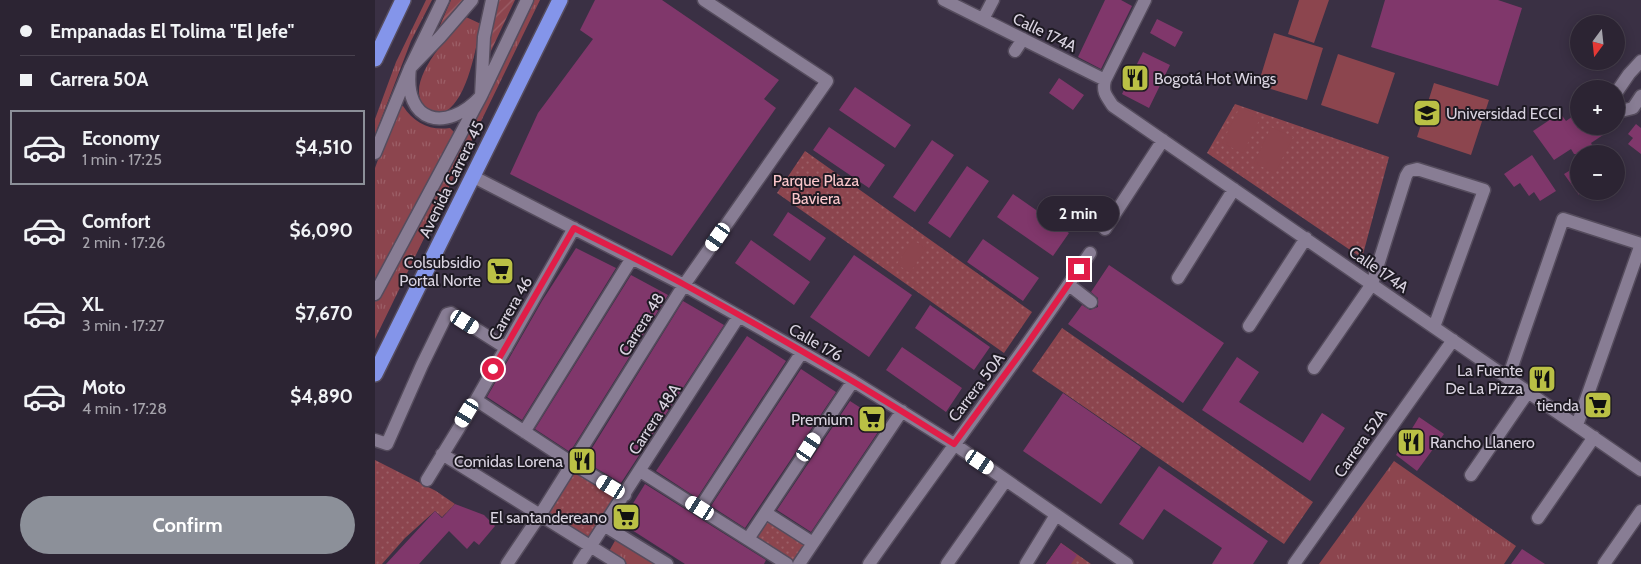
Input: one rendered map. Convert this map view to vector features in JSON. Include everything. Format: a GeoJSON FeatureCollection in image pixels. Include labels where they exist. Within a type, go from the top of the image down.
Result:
{"type":"FeatureCollection","features":[{"type":"Feature","properties":{"kind":"highway"},"geometry":{"type":"LineString","coordinates":[[375,60],[403,0]]}},
{"type":"Feature","properties":{"kind":"highway","name":"Avenida Carrera 45"},"geometry":{"type":"LineString","coordinates":[[375,374],[560,0]]}},
{"type":"Feature","properties":{"kind":"street"},"geometry":{"type":"LineString","coordinates":[[375,153],[410,68],[443,0]]}},
{"type":"Feature","properties":{"kind":"street"},"geometry":{"type":"LineString","coordinates":[[472,0],[410,68],[411,96],[418,109],[428,118],[443,120],[450,118],[469,107],[481,96],[484,37],[492,0]]}},
{"type":"Feature","properties":{"kind":"street"},"geometry":{"type":"LineString","coordinates":[[375,294],[481,96],[527,0]]}},
{"type":"Feature","properties":{"kind":"street","name":"Carrera 48"},"geometry":{"type":"LineString","coordinates":[[507,564],[685,285],[827,81],[705,0]]}},
{"type":"Feature","properties":{"kind":"street","name":"Calle 174A"},"geometry":{"type":"LineString","coordinates":[[944,0],[1023,39],[1104,85],[1113,106],[1641,470]]}},
{"type":"Feature","properties":{"kind":"street"},"geometry":{"type":"LineString","coordinates":[[983,19],[993,0]]}},
{"type":"Feature","properties":{"kind":"street"},"geometry":{"type":"LineString","coordinates":[[1104,85],[1145,0]]}},
{"type":"Feature","properties":{"kind":"street"},"geometry":{"type":"LineString","coordinates":[[1015,51],[1023,39]]}},
{"type":"Feature","properties":{"kind":"street"},"geometry":{"type":"LineString","coordinates":[[1625,80],[1641,61]]}},
{"type":"Feature","properties":{"kind":"street"},"geometry":{"type":"LineString","coordinates":[[1625,108],[1633,108],[1641,96]]}},
{"type":"Feature","properties":{"kind":"street"},"geometry":{"type":"LineString","coordinates":[[1105,229],[1163,140]]}},
{"type":"Feature","properties":{"kind":"street"},"geometry":{"type":"LineString","coordinates":[[1314,368],[1372,284],[1405,176],[1413,169],[1422,170],[1484,190],[1434,327]]}},
{"type":"Feature","properties":{"kind":"street","name":"Calle 176"},"geometry":{"type":"LineString","coordinates":[[472,176],[685,285],[853,381],[954,444],[1127,564]]}},
{"type":"Feature","properties":{"kind":"street"},"geometry":{"type":"LineString","coordinates":[[1178,278],[1234,189]]}},
{"type":"Feature","properties":{"kind":"street"},"geometry":{"type":"LineString","coordinates":[[1508,378],[1563,219],[1641,244],[1577,425]]}},
{"type":"Feature","properties":{"kind":"street","name":"Carrera 46"},"geometry":{"type":"LineString","coordinates":[[427,480],[476,400],[574,228]]}},
{"type":"Feature","properties":{"kind":"street"},"geometry":{"type":"LineString","coordinates":[[1249,326],[1306,238]]}},
{"type":"Feature","properties":{"kind":"street","name":"Carrera 50A"},"geometry":{"type":"LineString","coordinates":[[869,564],[1007,373],[1090,253]]}},
{"type":"Feature","properties":{"kind":"street"},"geometry":{"type":"LineString","coordinates":[[524,432],[632,258]]}},
{"type":"Feature","properties":{"kind":"street"},"geometry":{"type":"LineString","coordinates":[[1069,285],[1091,302]]}},
{"type":"Feature","properties":{"kind":"street"},"geometry":{"type":"LineString","coordinates":[[375,440],[387,444],[447,314],[451,313],[506,348]]}},
{"type":"Feature","properties":{"kind":"street","name":"Carrera 48A"},"geometry":{"type":"LineString","coordinates":[[579,564],[739,316]]}},
{"type":"Feature","properties":{"kind":"street","name":"Carrera 52A"},"geometry":{"type":"LineString","coordinates":[[1294,564],[1453,340]]}},
{"type":"Feature","properties":{"kind":"street"},"geometry":{"type":"LineString","coordinates":[[700,508],[802,352]]}},
{"type":"Feature","properties":{"kind":"street"},"geometry":{"type":"LineString","coordinates":[[748,539],[853,381]]}},
{"type":"Feature","properties":{"kind":"street"},"geometry":{"type":"LineString","coordinates":[[1471,475],[1528,392]]}},
{"type":"Feature","properties":{"kind":"street"},"geometry":{"type":"LineString","coordinates":[[476,400],[572,463],[625,495]]}},
{"type":"Feature","properties":{"kind":"street"},"geometry":{"type":"LineString","coordinates":[[799,564],[902,411]]}},
{"type":"Feature","properties":{"kind":"street"},"geometry":{"type":"LineString","coordinates":[[1538,518],[1594,437]]}},
{"type":"Feature","properties":{"kind":"street"},"geometry":{"type":"LineString","coordinates":[[442,454],[619,564]]}},
{"type":"Feature","properties":{"kind":"street"},"geometry":{"type":"LineString","coordinates":[[640,471],[787,564]]}},
{"type":"Feature","properties":{"kind":"street"},"geometry":{"type":"LineString","coordinates":[[947,564],[1006,480]]}},
{"type":"Feature","properties":{"kind":"street"},"geometry":{"type":"LineString","coordinates":[[1604,564],[1641,511]]}},
{"type":"Feature","properties":{"kind":"street"},"geometry":{"type":"LineString","coordinates":[[766,513],[813,543]]}},
{"type":"Feature","properties":{"kind":"street"},"geometry":{"type":"LineString","coordinates":[[1027,564],[1056,515]]}},
{"type":"Feature","properties":{"kind":"street"},"geometry":{"type":"LineString","coordinates":[[605,526],[667,564]]}},
{"type":"Feature","properties":{"kind":"green space"},"geometry":{"type":"Polygon","coordinates":[[[426,0],[432,0],[411,41],[375,135],[375,119],[396,62],[426,0]]]}},
{"type":"Feature","properties":{"kind":"green space"},"geometry":{"type":"Polygon","coordinates":[[[451,0],[463,0],[438,30],[451,0]]]}},
{"type":"Feature","properties":{"kind":"green space"},"geometry":{"type":"Polygon","coordinates":[[[498,0],[515,0],[490,53],[491,35],[498,0]]]}},
{"type":"Feature","properties":{"kind":"green space"},"geometry":{"type":"Polygon","coordinates":[[[534,0],[540,0],[375,339],[375,301],[482,102],[534,0]]]}},
{"type":"Feature","properties":{"kind":"green space"},"geometry":{"type":"Polygon","coordinates":[[[1299,0],[1329,0],[1314,43],[1288,34],[1299,0]]]}},
{"type":"Feature","properties":{"kind":"green space"},"geometry":{"type":"Polygon","coordinates":[[[466,17],[481,24],[470,71],[454,104],[446,111],[439,113],[432,111],[420,99],[419,88],[423,74],[439,47],[466,17]]]}},
{"type":"Feature","properties":{"kind":"green space"},"geometry":{"type":"Polygon","coordinates":[[[1274,33],[1323,48],[1307,100],[1258,85],[1274,33]]]}},
{"type":"Feature","properties":{"kind":"green space"},"geometry":{"type":"Polygon","coordinates":[[[1338,54],[1395,73],[1378,124],[1321,105],[1338,54]]]}},
{"type":"Feature","properties":{"kind":"green space"},"geometry":{"type":"Polygon","coordinates":[[[1434,83],[1489,100],[1471,155],[1417,137],[1434,83]]]}},
{"type":"Feature","properties":{"kind":"green space"},"geometry":{"type":"Polygon","coordinates":[[[1235,104],[1389,157],[1362,258],[1207,153],[1235,104]]]}},
{"type":"Feature","properties":{"kind":"green space"},"geometry":{"type":"Polygon","coordinates":[[[403,106],[412,117],[423,125],[443,129],[450,128],[454,132],[375,281],[375,168],[397,107],[403,106]]]}},
{"type":"Feature","properties":{"kind":"green space"},"geometry":{"type":"Polygon","coordinates":[[[1240,107],[1261,117],[1243,153],[1222,143],[1240,107]]]}},
{"type":"Feature","properties":{"kind":"green space"},"geometry":{"type":"Polygon","coordinates":[[[1271,127],[1293,137],[1275,173],[1254,163],[1271,127]]]}},
{"type":"Feature","properties":{"kind":"green space","name":"Parque Plaza Baviera"},"geometry":{"type":"Polygon","coordinates":[[[805,151],[1032,312],[1004,353],[777,193],[805,151]]]}},
{"type":"Feature","properties":{"kind":"green space"},"geometry":{"type":"Polygon","coordinates":[[[913,240],[926,248],[910,273],[897,264],[913,240]]]}},
{"type":"Feature","properties":{"kind":"green space"},"geometry":{"type":"Polygon","coordinates":[[[1062,328],[1313,502],[1284,544],[1032,371],[1062,328]]]}},
{"type":"Feature","properties":{"kind":"green space"},"geometry":{"type":"Polygon","coordinates":[[[375,460],[436,491],[455,504],[442,517],[435,511],[405,538],[382,564],[375,564],[375,460]]]}},
{"type":"Feature","properties":{"kind":"green space"},"geometry":{"type":"Polygon","coordinates":[[[1394,461],[1516,546],[1504,564],[1319,564],[1394,461]]]}},
{"type":"Feature","properties":{"kind":"green space"},"geometry":{"type":"Polygon","coordinates":[[[572,469],[617,496],[588,539],[545,513],[572,469]]]}},
{"type":"Feature","properties":{"kind":"green space"},"geometry":{"type":"Polygon","coordinates":[[[768,519],[809,545],[793,564],[754,540],[768,519]]]}},
{"type":"Feature","properties":{"kind":"green space"},"geometry":{"type":"Polygon","coordinates":[[[616,539],[657,564],[627,564],[608,553],[616,539]]]}},
{"type":"Feature","properties":{"kind":"green space"},"geometry":{"type":"Polygon","coordinates":[[[1061,543],[1091,564],[1046,564],[1061,543]]]}},
{"type":"Feature","properties":{"kind":"building"},"geometry":{"type":"Polygon","coordinates":[[[595,0],[662,0],[779,80],[764,99],[776,108],[672,256],[510,174],[538,113],[593,39],[580,30],[595,0]]]}},
{"type":"Feature","properties":{"kind":"building"},"geometry":{"type":"Polygon","coordinates":[[[1105,0],[1121,0],[1132,6],[1101,69],[1078,57],[1105,0]]]}},
{"type":"Feature","properties":{"kind":"building"},"geometry":{"type":"Polygon","coordinates":[[[1385,0],[1498,0],[1522,8],[1498,86],[1371,47],[1385,0]]]}},
{"type":"Feature","properties":{"kind":"building"},"geometry":{"type":"Polygon","coordinates":[[[1157,19],[1183,32],[1175,47],[1150,33],[1157,19]]]}},
{"type":"Feature","properties":{"kind":"building"},"geometry":{"type":"Polygon","coordinates":[[[1143,52],[1170,65],[1149,108],[1122,94],[1143,52]]]}},
{"type":"Feature","properties":{"kind":"building"},"geometry":{"type":"Polygon","coordinates":[[[1059,78],[1084,95],[1073,110],[1049,93],[1059,78]]]}},
{"type":"Feature","properties":{"kind":"building"},"geometry":{"type":"Polygon","coordinates":[[[855,87],[911,125],[895,148],[839,110],[855,87]]]}},
{"type":"Feature","properties":{"kind":"building"},"geometry":{"type":"Polygon","coordinates":[[[1560,113],[1566,121],[1570,118],[1570,135],[1603,135],[1591,143],[1592,145],[1570,145],[1570,150],[1554,160],[1533,131],[1560,113]]]}},
{"type":"Feature","properties":{"kind":"building"},"geometry":{"type":"Polygon","coordinates":[[[1636,124],[1641,128],[1641,154],[1628,144],[1633,138],[1628,134],[1636,124]]]}},
{"type":"Feature","properties":{"kind":"building"},"geometry":{"type":"Polygon","coordinates":[[[829,127],[885,165],[869,188],[813,150],[829,127]]]}},
{"type":"Feature","properties":{"kind":"building"},"geometry":{"type":"Polygon","coordinates":[[[932,140],[954,155],[915,212],[893,197],[932,140]]]}},
{"type":"Feature","properties":{"kind":"building"},"geometry":{"type":"Polygon","coordinates":[[[1532,155],[1556,191],[1540,201],[1534,192],[1529,196],[1520,183],[1514,187],[1504,174],[1532,155]]]}},
{"type":"Feature","properties":{"kind":"building"},"geometry":{"type":"Polygon","coordinates":[[[967,166],[989,181],[950,238],[928,223],[967,166]]]}},
{"type":"Feature","properties":{"kind":"building"},"geometry":{"type":"Polygon","coordinates":[[[1570,170],[1570,182],[1564,174],[1570,170]]]}},
{"type":"Feature","properties":{"kind":"building"},"geometry":{"type":"Polygon","coordinates":[[[1013,194],[1069,233],[1053,256],[997,217],[1013,194]]]}},
{"type":"Feature","properties":{"kind":"building"},"geometry":{"type":"Polygon","coordinates":[[[788,212],[826,238],[810,261],[773,235],[788,212]]]}},
{"type":"Feature","properties":{"kind":"building"},"geometry":{"type":"Polygon","coordinates":[[[983,239],[1039,278],[1023,301],[967,262],[983,239]]]}},
{"type":"Feature","properties":{"kind":"building"},"geometry":{"type":"Polygon","coordinates":[[[751,240],[810,282],[794,305],[735,263],[751,240]]]}},
{"type":"Feature","properties":{"kind":"building"},"geometry":{"type":"Polygon","coordinates":[[[576,248],[616,268],[522,420],[487,397],[542,301],[576,248]]]}},
{"type":"Feature","properties":{"kind":"building"},"geometry":{"type":"Polygon","coordinates":[[[854,255],[912,295],[869,357],[810,317],[854,255]]]}},
{"type":"Feature","properties":{"kind":"building"},"geometry":{"type":"Polygon","coordinates":[[[1109,265],[1224,343],[1183,403],[1068,324],[1082,305],[1090,310],[1098,307],[1098,298],[1091,292],[1109,265]]]}},
{"type":"Feature","properties":{"kind":"building"},"geometry":{"type":"Polygon","coordinates":[[[631,275],[668,295],[570,452],[535,429],[631,275]]]}},
{"type":"Feature","properties":{"kind":"building"},"geometry":{"type":"Polygon","coordinates":[[[683,301],[724,325],[621,483],[584,461],[683,301]]]}},
{"type":"Feature","properties":{"kind":"building"},"geometry":{"type":"Polygon","coordinates":[[[930,305],[990,347],[974,370],[915,328],[930,305]]]}},
{"type":"Feature","properties":{"kind":"building"},"geometry":{"type":"Polygon","coordinates":[[[747,336],[786,361],[697,498],[656,471],[747,336]]]}},
{"type":"Feature","properties":{"kind":"building"},"geometry":{"type":"Polygon","coordinates":[[[902,347],[962,388],[946,412],[886,370],[902,347]]]}},
{"type":"Feature","properties":{"kind":"building"},"geometry":{"type":"Polygon","coordinates":[[[1237,357],[1259,372],[1239,402],[1303,443],[1322,413],[1345,428],[1310,481],[1202,410],[1237,357]]]}},
{"type":"Feature","properties":{"kind":"building"},"geometry":{"type":"Polygon","coordinates":[[[801,369],[836,392],[745,528],[711,506],[801,369]]]}},
{"type":"Feature","properties":{"kind":"building"},"geometry":{"type":"Polygon","coordinates":[[[1063,393],[1141,447],[1101,504],[1023,451],[1063,393]]]}},
{"type":"Feature","properties":{"kind":"building"},"geometry":{"type":"Polygon","coordinates":[[[850,401],[884,423],[811,532],[777,510],[850,401]]]}},
{"type":"Feature","properties":{"kind":"building"},"geometry":{"type":"Polygon","coordinates":[[[1419,417],[1444,434],[1417,471],[1396,455],[1419,417]]]}},
{"type":"Feature","properties":{"kind":"building"},"geometry":{"type":"Polygon","coordinates":[[[1159,466],[1268,541],[1253,564],[1212,564],[1222,548],[1164,509],[1143,540],[1119,524],[1159,466]]]}},
{"type":"Feature","properties":{"kind":"building"},"geometry":{"type":"Polygon","coordinates":[[[645,484],[766,560],[764,564],[685,564],[621,523],[645,484]]]}},
{"type":"Feature","properties":{"kind":"building"},"geometry":{"type":"Polygon","coordinates":[[[455,504],[484,515],[495,526],[479,545],[474,541],[467,549],[449,531],[419,564],[386,564],[435,511],[442,518],[455,504]]]}},
{"type":"Feature","properties":{"kind":"building"},"geometry":{"type":"Polygon","coordinates":[[[1061,543],[1077,555],[1071,564],[1046,564],[1061,543]]]}},
{"type":"Feature","properties":{"kind":"building"},"geometry":{"type":"Polygon","coordinates":[[[1522,549],[1545,564],[1511,564],[1522,549]]]}},
{"type":"Feature","properties":{"kind":"place","name":"Bogotá Hot Wings"},"geometry":{"type":"Point","coordinates":[1135,78]}},
{"type":"Feature","properties":{"kind":"place","name":"Universidad ECCI"},"geometry":{"type":"Point","coordinates":[1427,113]}},
{"type":"Feature","properties":{"kind":"place","name":"Colsubsidio Portal Norte"},"geometry":{"type":"Point","coordinates":[500,271]}},
{"type":"Feature","properties":{"kind":"place","name":"La Fuente De La Pizza"},"geometry":{"type":"Point","coordinates":[1542,379]}},
{"type":"Feature","properties":{"kind":"place","name":"tienda"},"geometry":{"type":"Point","coordinates":[1598,405]}},
{"type":"Feature","properties":{"kind":"place","name":"Premium"},"geometry":{"type":"Point","coordinates":[872,419]}},
{"type":"Feature","properties":{"kind":"place","name":"Rancho Llanero"},"geometry":{"type":"Point","coordinates":[1411,442]}},
{"type":"Feature","properties":{"kind":"place","name":"Comidas Lorena"},"geometry":{"type":"Point","coordinates":[582,461]}},
{"type":"Feature","properties":{"kind":"place","name":"El santandereano"},"geometry":{"type":"Point","coordinates":[626,517]}},
{"type":"Feature","properties":{"kind":"route"},"geometry":{"type":"LineString","coordinates":[[493,369],[574,228],[685,285],[869,391],[954,444],[1007,373],[1079,269]]}}]}
